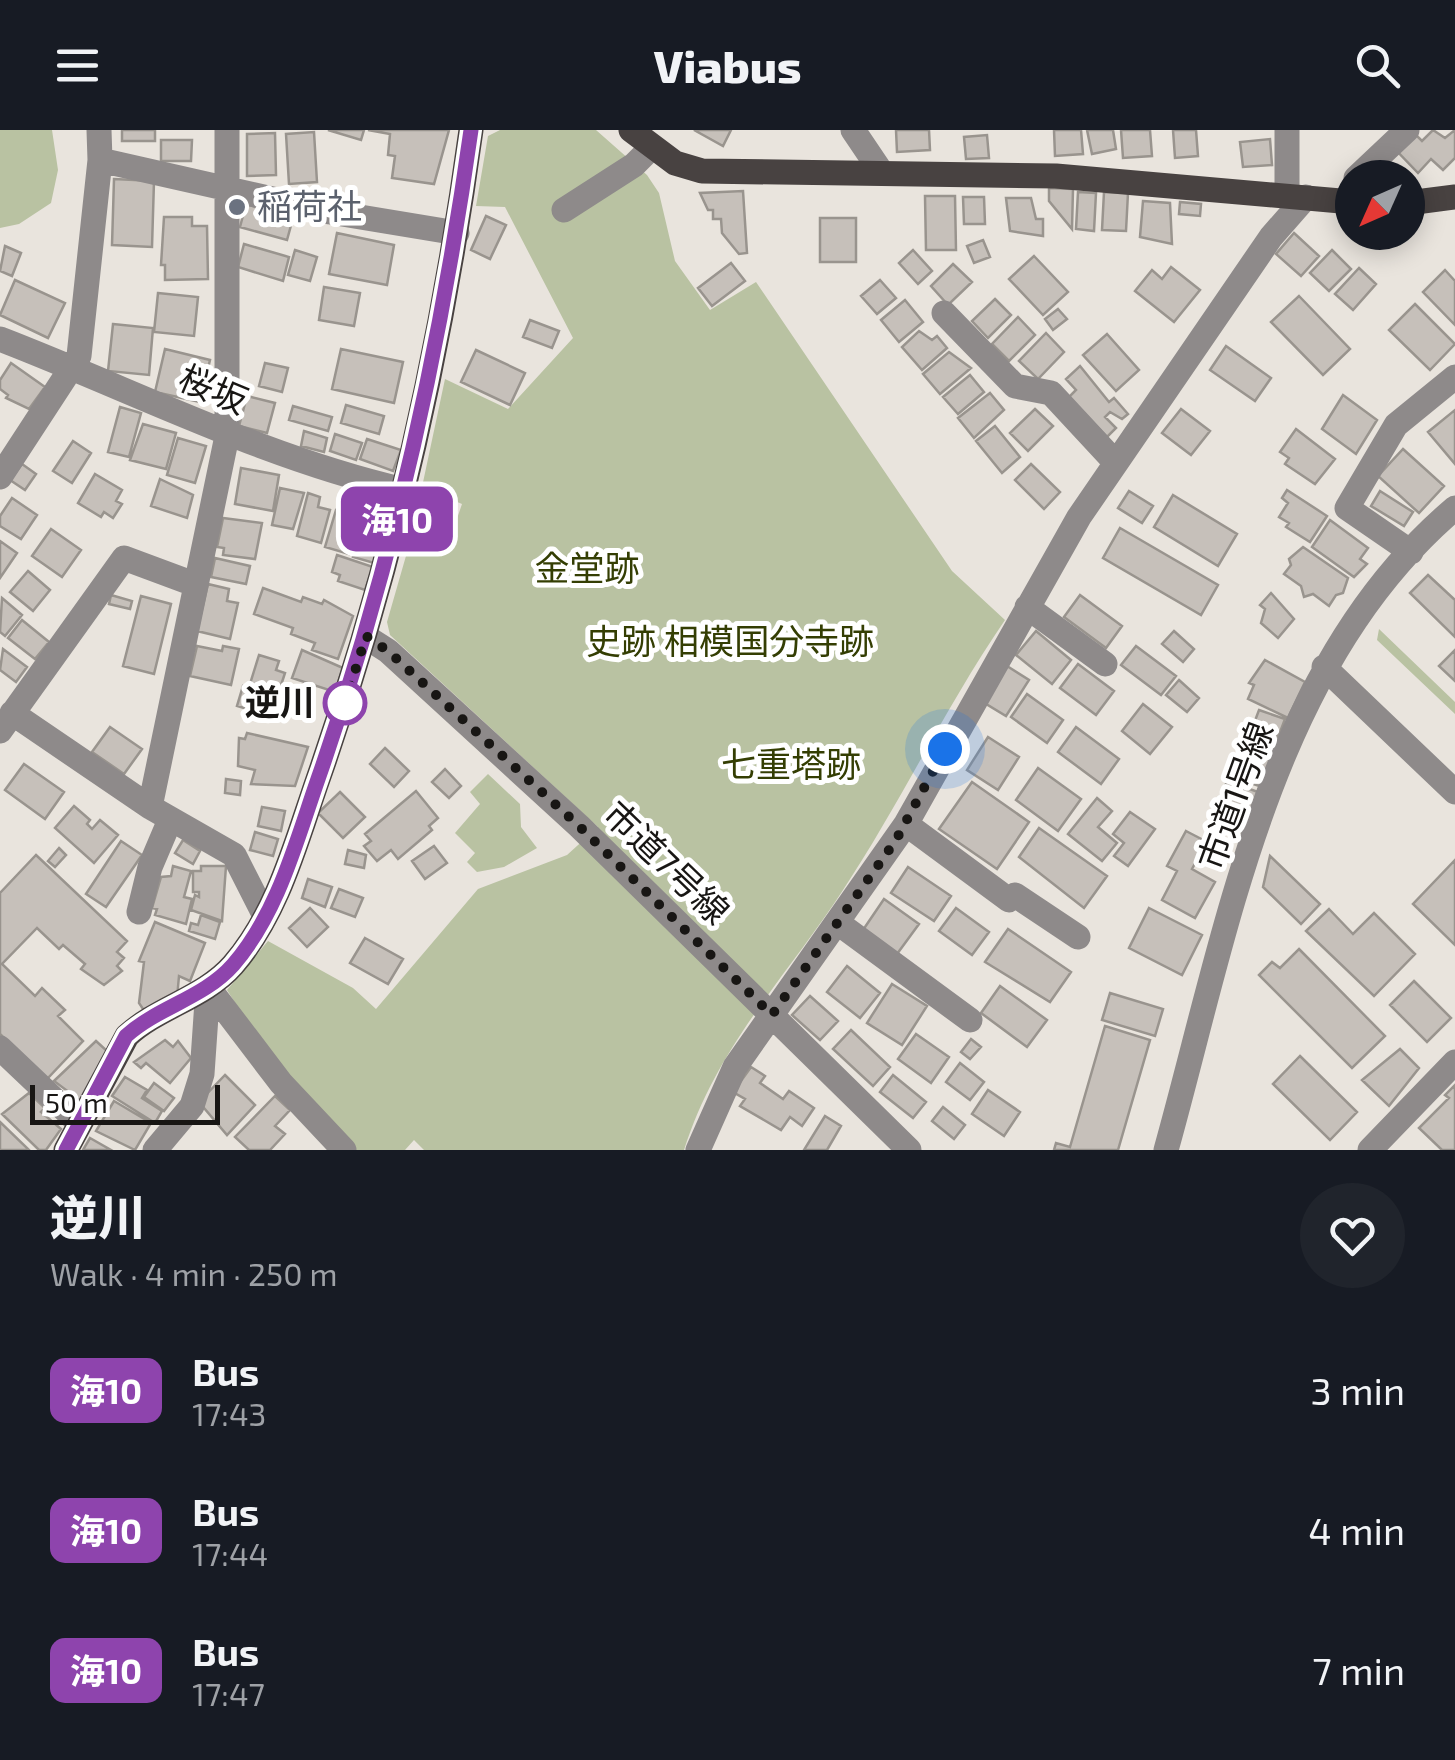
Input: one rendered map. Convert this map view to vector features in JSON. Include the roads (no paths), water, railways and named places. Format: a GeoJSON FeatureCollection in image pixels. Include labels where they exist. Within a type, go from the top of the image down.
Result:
{"type":"FeatureCollection","features":[{"type":"Feature","properties":{"kind":"main road"},"geometry":{"type":"LineString","coordinates":[[66,1150],[126,1036],[140,1024],[208,987],[233,966],[265,916],[292,854],[366,636],[404,490],[433,368],[471,130]]}},
{"type":"Feature","properties":{"kind":"main road"},"geometry":{"type":"LineString","coordinates":[[631,130],[674,163],[702,171],[742,175],[1056,176],[1296,197],[1335,193]]}},
{"type":"Feature","properties":{"kind":"main road"},"geometry":{"type":"LineString","coordinates":[[1425,201],[1455,198]]}},
{"type":"Feature","properties":{"kind":"street"},"geometry":{"type":"LineString","coordinates":[[0,477],[79,356],[100,160],[98,130]]}},
{"type":"Feature","properties":{"kind":"street"},"geometry":{"type":"LineString","coordinates":[[139,912],[160,813],[194,584],[227,436],[226,130]]}},
{"type":"Feature","properties":{"kind":"street"},"geometry":{"type":"LineString","coordinates":[[853,130],[882,173]]}},
{"type":"Feature","properties":{"kind":"street"},"geometry":{"type":"LineString","coordinates":[[698,1150],[735,1067],[906,824],[1028,606],[1115,462],[1296,197],[1287,130]]}},
{"type":"Feature","properties":{"kind":"street"},"geometry":{"type":"LineString","coordinates":[[1379,160],[1407,130]]}},
{"type":"Feature","properties":{"kind":"street"},"geometry":{"type":"LineString","coordinates":[[564,210],[634,165],[652,148]]}},
{"type":"Feature","properties":{"kind":"street"},"geometry":{"type":"LineString","coordinates":[[100,160],[330,212],[457,233]]}},
{"type":"Feature","properties":{"kind":"street"},"geometry":{"type":"LineString","coordinates":[[944,313],[1015,386],[1051,393],[1115,462]]}},
{"type":"Feature","properties":{"kind":"street","name":"桜坂"},"geometry":{"type":"LineString","coordinates":[[0,338],[227,436],[326,472],[404,490]]}},
{"type":"Feature","properties":{"kind":"street"},"geometry":{"type":"LineString","coordinates":[[1411,552],[1347,508],[1396,425],[1455,377]]}},
{"type":"Feature","properties":{"kind":"street","name":"市道1号線"},"geometry":{"type":"LineString","coordinates":[[1166,1150],[1260,826],[1324,667],[1364,605],[1455,508]]}},
{"type":"Feature","properties":{"kind":"street"},"geometry":{"type":"LineString","coordinates":[[194,584],[124,558],[6,722],[234,855],[265,916]]}},
{"type":"Feature","properties":{"kind":"street"},"geometry":{"type":"LineString","coordinates":[[1028,606],[1106,664]]}},
{"type":"Feature","properties":{"kind":"street","name":"市道7号線"},"geometry":{"type":"LineString","coordinates":[[366,636],[388,651],[579,826],[908,1150]]}},
{"type":"Feature","properties":{"kind":"street"},"geometry":{"type":"LineString","coordinates":[[1324,667],[1455,792]]}},
{"type":"Feature","properties":{"kind":"street"},"geometry":{"type":"LineString","coordinates":[[906,824],[1009,900],[1015,895],[1078,936]]}},
{"type":"Feature","properties":{"kind":"street"},"geometry":{"type":"LineString","coordinates":[[838,922],[970,1020]]}},
{"type":"Feature","properties":{"kind":"street"},"geometry":{"type":"LineString","coordinates":[[155,1150],[192,1106],[202,1074],[208,987]]}},
{"type":"Feature","properties":{"kind":"street"},"geometry":{"type":"LineString","coordinates":[[208,987],[281,1083],[344,1150]]}},
{"type":"Feature","properties":{"kind":"street"},"geometry":{"type":"LineString","coordinates":[[0,1048],[78,1122]]}},
{"type":"Feature","properties":{"kind":"street"},"geometry":{"type":"LineString","coordinates":[[1370,1150],[1455,1062]]}},
{"type":"Feature","properties":{"kind":"place","name":"稲荷社"},"geometry":{"type":"Point","coordinates":[237,207]}},
{"type":"Feature","properties":{"kind":"place","name":"逆川"},"geometry":{"type":"Point","coordinates":[345,703]}},
{"type":"Feature","properties":{"kind":"park label","name":"金堂跡"},"geometry":{"type":"Point","coordinates":[587,569]}},
{"type":"Feature","properties":{"kind":"park label","name":"史跡 相模国分寺跡"},"geometry":{"type":"Point","coordinates":[730,642]}},
{"type":"Feature","properties":{"kind":"park label","name":"七重塔跡"},"geometry":{"type":"Point","coordinates":[791,765]}}]}
